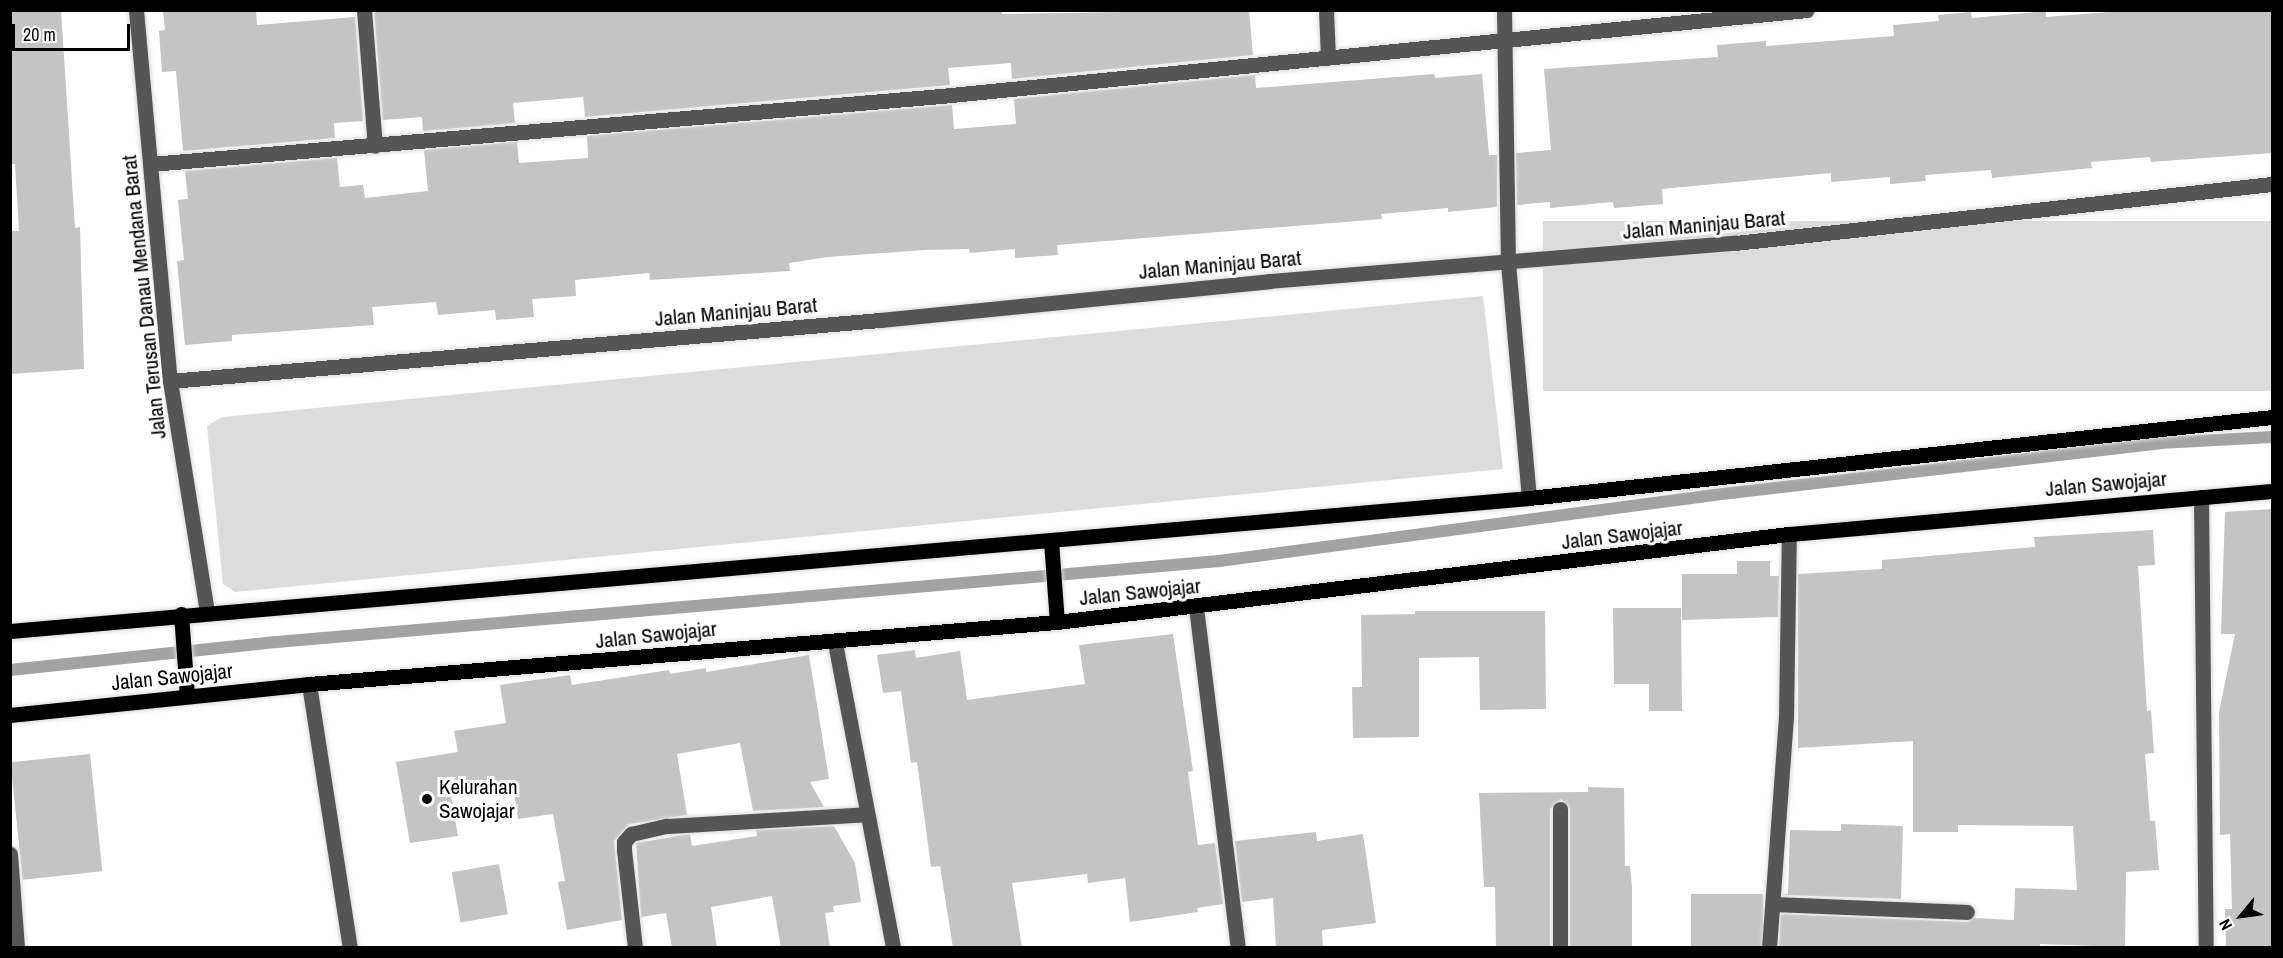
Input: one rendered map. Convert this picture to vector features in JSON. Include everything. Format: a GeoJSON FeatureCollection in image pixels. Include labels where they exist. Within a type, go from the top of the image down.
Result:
{"type":"FeatureCollection","features":[{"type":"Feature","properties":{"kind":"main road"},"geometry":{"type":"LineString","coordinates":[[10,631],[181,614],[1052,541],[1529,498],[2272,417]]}},
{"type":"Feature","properties":{"kind":"main road","name":"Jalan Sawojajar"},"geometry":{"type":"LineString","coordinates":[[10,715],[309,684],[1057,622],[1790,534],[2272,491]]}},
{"type":"Feature","properties":{"kind":"main road"},"geometry":{"type":"LineString","coordinates":[[1052,541],[1057,622]]}},
{"type":"Feature","properties":{"kind":"main road"},"geometry":{"type":"LineString","coordinates":[[181,614],[187,696]]}},
{"type":"Feature","properties":{"kind":"street","name":"Jalan Terusan Danau Mendana Barat"},"geometry":{"type":"LineString","coordinates":[[136,10],[170,381],[207,613]]}},
{"type":"Feature","properties":{"kind":"street"},"geometry":{"type":"LineString","coordinates":[[364,10],[375,146]]}},
{"type":"Feature","properties":{"kind":"street"},"geometry":{"type":"LineString","coordinates":[[1326,10],[1328,57]]}},
{"type":"Feature","properties":{"kind":"street"},"geometry":{"type":"LineString","coordinates":[[1503,10],[1508,263],[1529,498]]}},
{"type":"Feature","properties":{"kind":"street"},"geometry":{"type":"LineString","coordinates":[[151,164],[375,146],[1328,57],[1503,43],[1710,15],[1807,10]]}},
{"type":"Feature","properties":{"kind":"street","name":"Jalan Maninjau Barat"},"geometry":{"type":"LineString","coordinates":[[170,381],[1736,243],[2272,184]]}},
{"type":"Feature","properties":{"kind":"street"},"geometry":{"type":"LineString","coordinates":[[2201,496],[2206,948]]}},
{"type":"Feature","properties":{"kind":"street"},"geometry":{"type":"LineString","coordinates":[[1769,948],[1786,717],[1790,534]]}},
{"type":"Feature","properties":{"kind":"street"},"geometry":{"type":"LineString","coordinates":[[1196,607],[1238,948]]}},
{"type":"Feature","properties":{"kind":"street"},"geometry":{"type":"LineString","coordinates":[[835,642],[893,948]]}},
{"type":"Feature","properties":{"kind":"street"},"geometry":{"type":"LineString","coordinates":[[309,684],[350,948]]}},
{"type":"Feature","properties":{"kind":"street"},"geometry":{"type":"LineString","coordinates":[[1560,809],[1560,948]]}},
{"type":"Feature","properties":{"kind":"street"},"geometry":{"type":"LineString","coordinates":[[635,948],[624,850],[624,842],[631,834],[667,826],[867,814]]}},
{"type":"Feature","properties":{"kind":"street"},"geometry":{"type":"LineString","coordinates":[[10,854],[17,948]]}},
{"type":"Feature","properties":{"kind":"street"},"geometry":{"type":"LineString","coordinates":[[1774,904],[1968,912]]}},
{"type":"Feature","properties":{"kind":"shaded area"},"geometry":{"type":"Polygon","coordinates":[[[1543,221],[2272,221],[2272,391],[1543,391],[1543,221]]]}},
{"type":"Feature","properties":{"kind":"shaded area"},"geometry":{"type":"Polygon","coordinates":[[[1483,296],[1503,469],[235,592],[223,584],[207,426],[222,417],[1483,296]]]}},
{"type":"Feature","properties":{"kind":"building"},"geometry":{"type":"Polygon","coordinates":[[[61,10],[75,228],[80,227],[84,369],[10,374],[10,231],[19,231],[15,164],[10,164],[10,12],[61,10]]]}},
{"type":"Feature","properties":{"kind":"building"},"geometry":{"type":"Polygon","coordinates":[[[163,10],[256,10],[257,25],[355,17],[363,121],[334,123],[335,138],[183,151],[176,71],[162,72],[159,31],[165,30],[163,10]]]}},
{"type":"Feature","properties":{"kind":"building"},"geometry":{"type":"Polygon","coordinates":[[[374,10],[1002,10],[1002,14],[1249,10],[1253,55],[1012,79],[1011,63],[948,68],[950,85],[585,117],[583,97],[513,103],[515,123],[423,131],[422,117],[383,120],[374,10]]]}},
{"type":"Feature","properties":{"kind":"building"},"geometry":{"type":"Polygon","coordinates":[[[2134,10],[2272,10],[2272,153],[2151,162],[2150,157],[2091,162],[2092,168],[1992,178],[1991,170],[1925,175],[1926,181],[1890,184],[1890,177],[1831,182],[1831,173],[1662,189],[1663,204],[1614,208],[1613,202],[1550,208],[1550,202],[1517,205],[1516,153],[1551,150],[1544,69],[1718,57],[1717,45],[1766,41],[1766,46],[1894,36],[1893,25],[1939,21],[1938,15],[1971,12],[1972,18],[2046,11],[2046,17],[2134,10]]]}},
{"type":"Feature","properties":{"kind":"building"},"geometry":{"type":"Polygon","coordinates":[[[1434,74],[1435,78],[1482,74],[1489,155],[1497,155],[1497,207],[1448,212],[1448,208],[1381,214],[1382,219],[1057,245],[1058,255],[1015,258],[1015,249],[970,253],[969,249],[925,250],[828,257],[789,263],[790,271],[650,280],[649,273],[575,280],[576,296],[532,299],[534,317],[496,320],[495,310],[438,315],[436,302],[372,307],[374,325],[232,335],[232,341],[185,345],[177,261],[184,260],[178,200],[188,199],[185,171],[337,158],[340,187],[363,185],[365,198],[428,191],[424,150],[517,142],[519,163],[588,158],[587,136],[952,105],[954,129],[1016,124],[1014,99],[1255,75],[1256,88],[1434,74]]]}},
{"type":"Feature","properties":{"kind":"building"},"geometry":{"type":"Polygon","coordinates":[[[2272,509],[2272,948],[2226,948],[2225,909],[2232,909],[2230,834],[2220,835],[2219,712],[2235,634],[2221,634],[2225,512],[2272,509]]]}},
{"type":"Feature","properties":{"kind":"building"},"geometry":{"type":"Polygon","coordinates":[[[2153,530],[2155,565],[2138,566],[2147,711],[2151,710],[2154,753],[2145,754],[2150,821],[2155,821],[2159,870],[2126,872],[2125,947],[2040,944],[2040,948],[1779,948],[1781,914],[1967,922],[1974,918],[2014,920],[2015,888],[2077,890],[2073,826],[1958,825],[1958,832],[1913,832],[1913,741],[1798,748],[1798,574],[1882,569],[1882,560],[2035,547],[2034,537],[2153,530]]]}},
{"type":"Feature","properties":{"kind":"building"},"geometry":{"type":"Polygon","coordinates":[[[1737,561],[1770,561],[1770,576],[1779,576],[1778,617],[1682,620],[1682,574],[1737,574],[1737,561]]]}},
{"type":"Feature","properties":{"kind":"building"},"geometry":{"type":"Polygon","coordinates":[[[1613,608],[1681,608],[1682,711],[1649,711],[1649,684],[1614,684],[1613,608]]]}},
{"type":"Feature","properties":{"kind":"building"},"geometry":{"type":"Polygon","coordinates":[[[1415,611],[1545,611],[1546,709],[1480,710],[1479,657],[1419,658],[1419,737],[1353,738],[1352,687],[1362,687],[1361,615],[1415,614],[1415,611]]]}},
{"type":"Feature","properties":{"kind":"building"},"geometry":{"type":"Polygon","coordinates":[[[1173,634],[1193,771],[1188,772],[1198,845],[1215,843],[1223,904],[1197,908],[1198,912],[1130,922],[1125,878],[1088,883],[1087,874],[1012,883],[1022,948],[953,948],[940,866],[931,867],[917,762],[911,763],[901,691],[883,693],[877,655],[915,650],[916,658],[960,651],[967,700],[1085,684],[1079,645],[1173,634]]]}},
{"type":"Feature","properties":{"kind":"building"},"geometry":{"type":"Polygon","coordinates":[[[809,655],[829,779],[810,782],[824,807],[753,811],[740,743],[677,754],[687,815],[629,824],[614,841],[622,920],[567,930],[558,882],[565,881],[553,814],[518,819],[513,786],[451,796],[458,836],[410,843],[396,762],[458,752],[454,731],[506,723],[500,685],[570,675],[572,685],[669,670],[670,674],[706,668],[706,672],[809,655]]]}},
{"type":"Feature","properties":{"kind":"building"},"geometry":{"type":"Polygon","coordinates":[[[90,754],[102,871],[23,880],[10,762],[90,754]]]}},
{"type":"Feature","properties":{"kind":"building"},"geometry":{"type":"Polygon","coordinates":[[[1588,787],[1624,788],[1625,866],[1630,866],[1632,887],[1632,948],[1570,948],[1570,809],[1561,799],[1550,809],[1550,948],[1496,948],[1495,887],[1484,887],[1479,793],[1588,792],[1588,787]]]}},
{"type":"Feature","properties":{"kind":"building"},"geometry":{"type":"Polygon","coordinates":[[[1841,824],[1903,826],[1901,899],[1783,895],[1788,894],[1790,830],[1841,831],[1841,824]]]}},
{"type":"Feature","properties":{"kind":"building"},"geometry":{"type":"Polygon","coordinates":[[[834,826],[855,863],[861,902],[833,906],[834,912],[825,913],[830,948],[781,948],[772,896],[711,907],[717,948],[672,948],[666,913],[641,917],[636,843],[690,834],[692,846],[757,836],[756,830],[834,826]]]}},
{"type":"Feature","properties":{"kind":"building"},"geometry":{"type":"Polygon","coordinates":[[[1316,832],[1317,841],[1363,834],[1376,923],[1322,930],[1323,948],[1276,948],[1273,898],[1242,902],[1235,841],[1316,832]]]}},
{"type":"Feature","properties":{"kind":"building"},"geometry":{"type":"Polygon","coordinates":[[[499,864],[508,914],[461,923],[452,872],[499,864]]]}},
{"type":"Feature","properties":{"kind":"building"},"geometry":{"type":"Polygon","coordinates":[[[1691,894],[1763,894],[1763,948],[1691,948],[1691,894]]]}},
{"type":"Feature","properties":{"kind":"waterway"},"geometry":{"type":"LineString","coordinates":[[10,670],[265,643],[1219,561],[1705,496],[2160,443],[2272,437]]}},
{"type":"Feature","properties":{"kind":"place","name":"Kelurahan Sawojajar"},"geometry":{"type":"Point","coordinates":[427,799]}}]}
